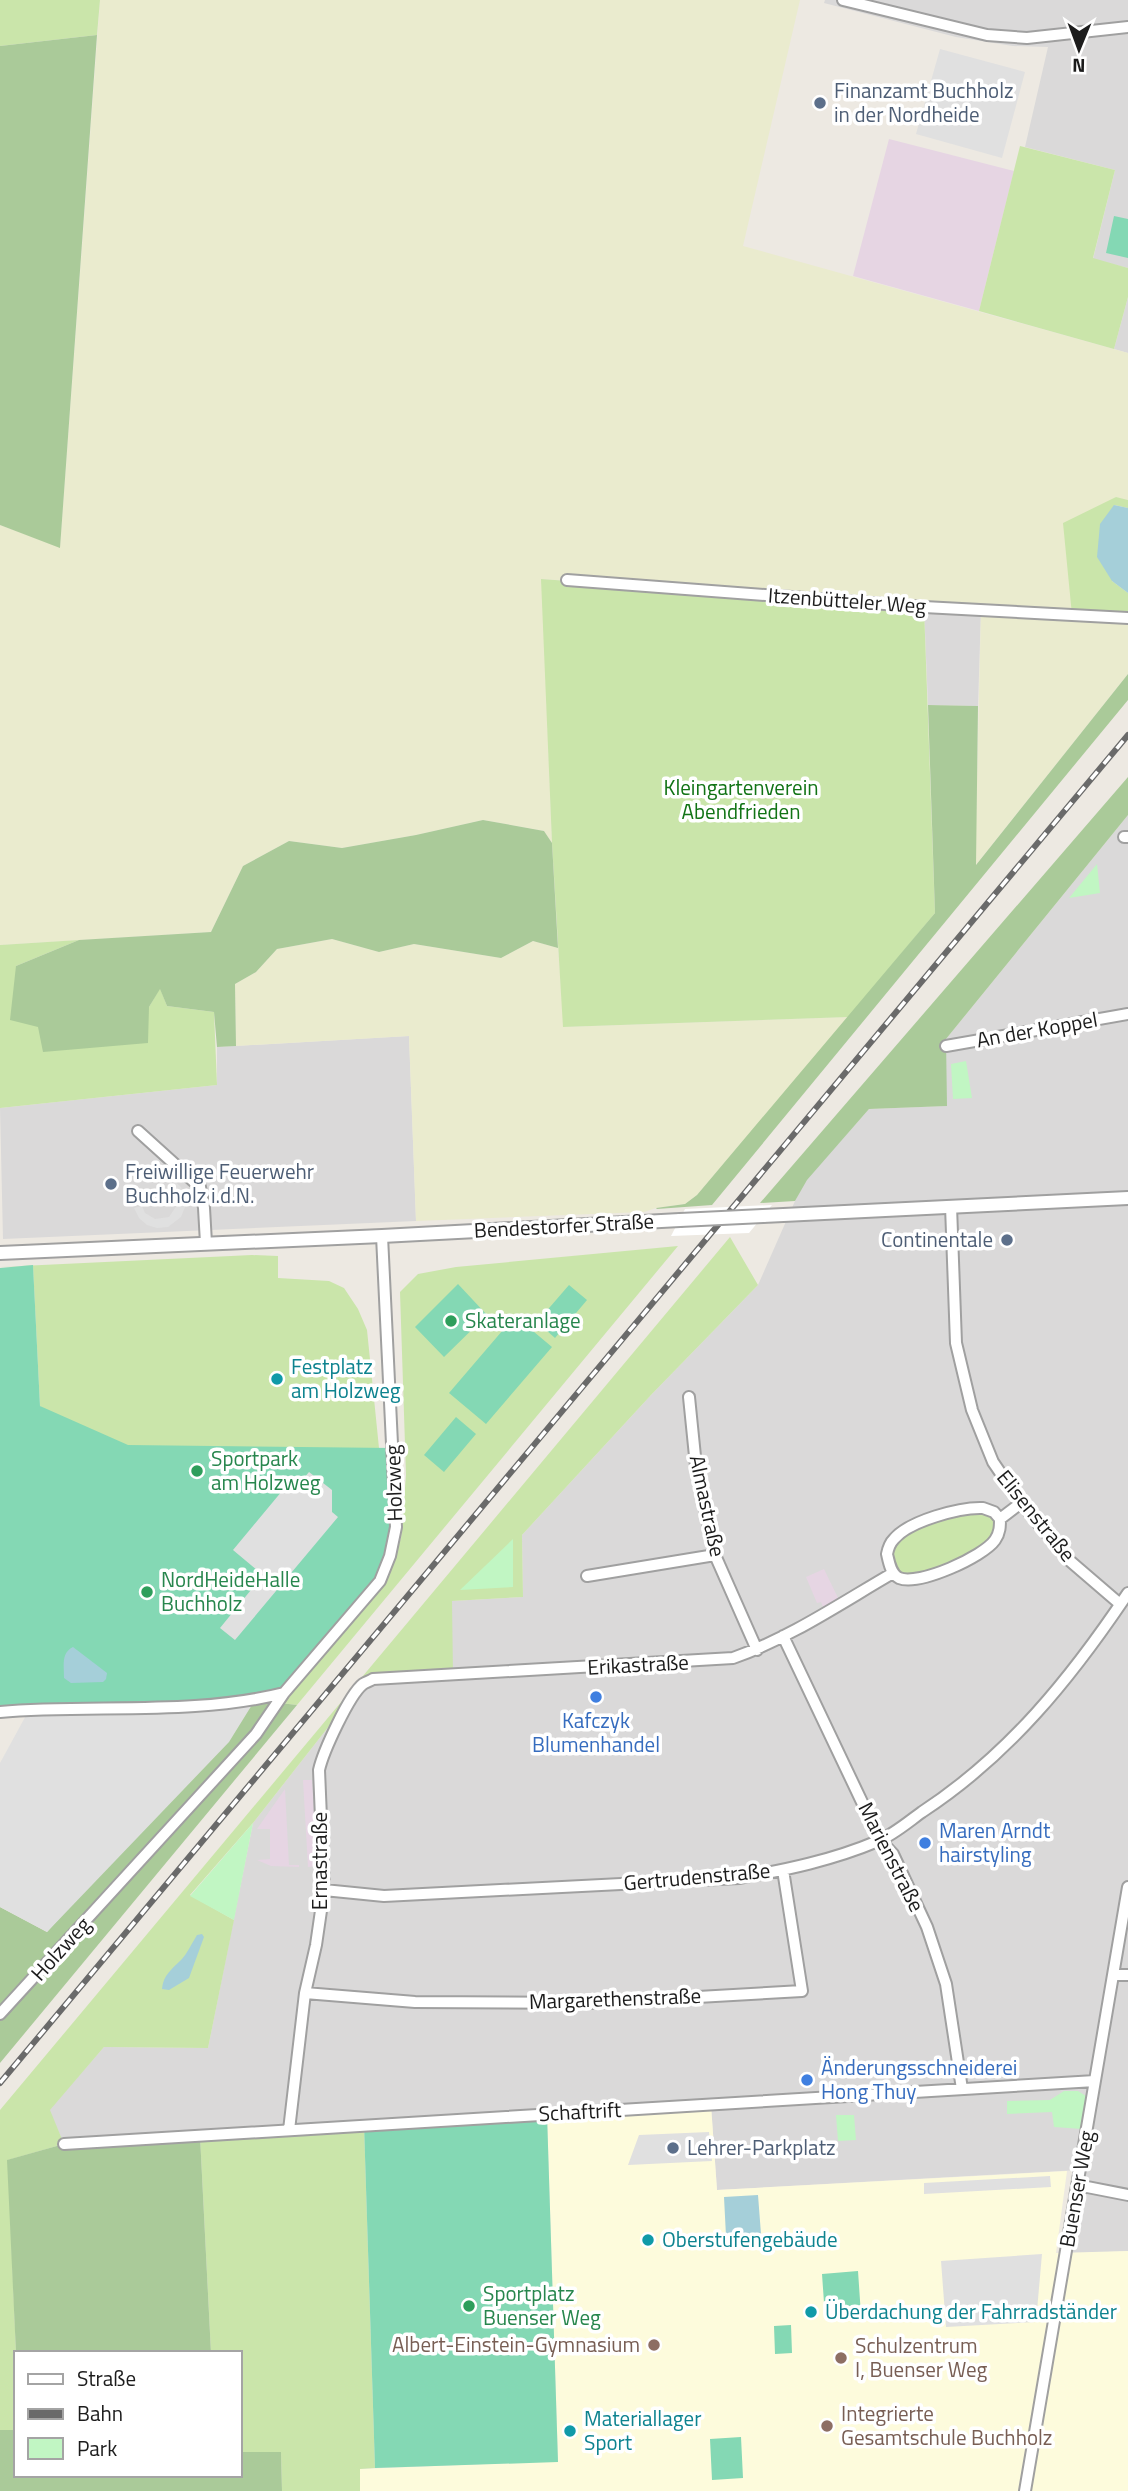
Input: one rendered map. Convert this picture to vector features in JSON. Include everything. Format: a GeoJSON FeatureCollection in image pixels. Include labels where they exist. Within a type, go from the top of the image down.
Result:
{"type":"FeatureCollection","features":[{"type":"Feature","properties":{"kind":"street"},"geometry":{"type":"LineString","coordinates":[[843,0],[987,35],[1027,37],[1128,27]]}},
{"type":"Feature","properties":{"kind":"street","name":"Itzenbütteler Weg"},"geometry":{"type":"LineString","coordinates":[[567,580],[924,607],[1128,618]]}},
{"type":"Feature","properties":{"kind":"street","name":"An der Koppel"},"geometry":{"type":"LineString","coordinates":[[946,1046],[1128,1014]]}},
{"type":"Feature","properties":{"kind":"street"},"geometry":{"type":"LineString","coordinates":[[138,1131],[200,1187],[206,1243]]}},
{"type":"Feature","properties":{"kind":"street","name":"Bendestorfer Straße"},"geometry":{"type":"LineString","coordinates":[[0,1253],[1128,1198]]}},
{"type":"Feature","properties":{"kind":"street","name":"Elisenstraße"},"geometry":{"type":"LineString","coordinates":[[951,1206],[956,1343],[972,1410],[993,1462],[1021,1503],[1070,1561],[1120,1604]]}},
{"type":"Feature","properties":{"kind":"street","name":"Holzweg"},"geometry":{"type":"LineString","coordinates":[[0,2014],[256,1734],[284,1693],[380,1581],[390,1556],[396,1527],[382,1236]]}},
{"type":"Feature","properties":{"kind":"street","name":"Almastraße"},"geometry":{"type":"LineString","coordinates":[[690,1397],[696,1466],[715,1555],[757,1650]]}},
{"type":"Feature","properties":{"kind":"street"},"geometry":{"type":"LineString","coordinates":[[1000,1519],[1021,1503]]}},
{"type":"Feature","properties":{"kind":"street"},"geometry":{"type":"LineString","coordinates":[[983,1508],[994,1512],[1000,1519],[999,1533],[987,1549],[952,1567],[908,1580],[893,1573],[887,1554],[893,1539],[904,1530],[944,1513],[961,1509],[983,1508]]}},
{"type":"Feature","properties":{"kind":"street"},"geometry":{"type":"LineString","coordinates":[[587,1576],[715,1555]]}},
{"type":"Feature","properties":{"kind":"street","name":"Erikastraße"},"geometry":{"type":"LineString","coordinates":[[362,1684],[373,1679],[733,1658],[757,1650],[893,1573]]}},
{"type":"Feature","properties":{"kind":"street","name":"Gertrudenstraße"},"geometry":{"type":"LineString","coordinates":[[324,1890],[384,1896],[739,1878],[783,1870],[880,1840],[945,1797],[1002,1751],[1060,1687],[1128,1592]]}},
{"type":"Feature","properties":{"kind":"street","name":"Marienstraße"},"geometry":{"type":"LineString","coordinates":[[783,1636],[880,1840],[893,1854],[927,1927],[946,1984],[962,2089]]}},
{"type":"Feature","properties":{"kind":"street","name":"Ernastraße"},"geometry":{"type":"LineString","coordinates":[[289,2130],[305,1993],[316,1945],[324,1890],[319,1769],[321,1759],[344,1713],[362,1684]]}},
{"type":"Feature","properties":{"kind":"street"},"geometry":{"type":"LineString","coordinates":[[0,1712],[198,1705],[255,1700],[284,1693]]}},
{"type":"Feature","properties":{"kind":"street","name":"Margarethenstraße"},"geometry":{"type":"LineString","coordinates":[[305,1993],[415,2002],[592,2003],[802,1991],[783,1870]]}},
{"type":"Feature","properties":{"kind":"street","name":"Buenser Weg"},"geometry":{"type":"LineString","coordinates":[[1025,2491],[1128,1888]]}},
{"type":"Feature","properties":{"kind":"street"},"geometry":{"type":"LineString","coordinates":[[1113,1975],[1128,1975]]}},
{"type":"Feature","properties":{"kind":"street","name":"Schaftrift"},"geometry":{"type":"LineString","coordinates":[[64,2144],[1095,2081]]}},
{"type":"Feature","properties":{"kind":"street"},"geometry":{"type":"LineString","coordinates":[[1077,2185],[1128,2194]]}},
{"type":"Feature","properties":{"kind":"shaded area"},"geometry":{"type":"Polygon","coordinates":[[[825,0],[1128,0],[1128,268],[1093,259],[1115,170],[1025,147],[1048,47],[1013,46],[956,37],[824,3],[825,0]]]}},
{"type":"Feature","properties":{"kind":"shaded area"},"geometry":{"type":"Polygon","coordinates":[[[940,49],[1025,72],[1002,158],[916,134],[940,49]]]}},
{"type":"Feature","properties":{"kind":"shaded area"},"geometry":{"type":"Polygon","coordinates":[[[889,139],[1014,171],[979,311],[853,276],[889,139]]]}},
{"type":"Feature","properties":{"kind":"shaded area"},"geometry":{"type":"Polygon","coordinates":[[[1128,297],[1128,353],[1114,349],[1128,297]]]}},
{"type":"Feature","properties":{"kind":"shaded area"},"geometry":{"type":"Polygon","coordinates":[[[924,607],[981,610],[978,706],[928,705],[924,607]]]}},
{"type":"Feature","properties":{"kind":"shaded area"},"geometry":{"type":"Polygon","coordinates":[[[1128,815],[1128,2251],[1065,2254],[1079,2170],[717,2190],[711,2105],[64,2144],[49,2110],[104,2047],[208,2048],[253,1823],[362,1684],[452,1601],[523,1597],[522,1535],[651,1395],[758,1285],[806,1180],[869,1109],[946,1106],[946,1039],[1128,815]]]}},
{"type":"Feature","properties":{"kind":"shaded area"},"geometry":{"type":"Polygon","coordinates":[[[409,1036],[416,1221],[3,1239],[0,1108],[217,1085],[217,1047],[409,1036]]]}},
{"type":"Feature","properties":{"kind":"shaded area"},"geometry":{"type":"Polygon","coordinates":[[[173,1180],[181,1187],[185,1197],[181,1217],[168,1227],[147,1225],[139,1218],[134,1208],[142,1206],[145,1213],[155,1219],[169,1217],[177,1205],[176,1194],[168,1186],[173,1180]]]}},
{"type":"Feature","properties":{"kind":"shaded area"},"geometry":{"type":"Polygon","coordinates":[[[309,1472],[332,1490],[332,1512],[338,1517],[235,1640],[220,1628],[263,1575],[233,1550],[292,1479],[299,1484],[309,1472]]]}},
{"type":"Feature","properties":{"kind":"shaded area"},"geometry":{"type":"Polygon","coordinates":[[[824,1569],[839,1600],[823,1607],[821,1602],[817,1603],[806,1577],[824,1569]]]}},
{"type":"Feature","properties":{"kind":"shaded area"},"geometry":{"type":"Polygon","coordinates":[[[255,1700],[229,1742],[47,1932],[0,1907],[0,1763],[29,1710],[255,1700]]]}},
{"type":"Feature","properties":{"kind":"shaded area"},"geometry":{"type":"Polygon","coordinates":[[[303,1780],[312,1780],[317,1866],[308,1867],[303,1780]]]}},
{"type":"Feature","properties":{"kind":"shaded area"},"geometry":{"type":"Polygon","coordinates":[[[285,1789],[289,1865],[299,1867],[271,1866],[257,1860],[270,1859],[270,1829],[257,1829],[285,1789]]]}},
{"type":"Feature","properties":{"kind":"shaded area","name":"Schulzentrum I, Buenser Weg"},"geometry":{"type":"Polygon","coordinates":[[[711,2105],[717,2190],[1067,2171],[1056,2253],[1128,2251],[1128,2491],[360,2491],[359,2469],[558,2461],[547,2114],[711,2105]]]}},
{"type":"Feature","properties":{"kind":"shaded area","name":"Lehrer-Parkplatz"},"geometry":{"type":"Polygon","coordinates":[[[709,2132],[712,2161],[628,2165],[639,2135],[709,2132]]]}},
{"type":"Feature","properties":{"kind":"shaded area"},"geometry":{"type":"Polygon","coordinates":[[[1050,2176],[1051,2187],[924,2194],[924,2183],[1050,2176]]]}},
{"type":"Feature","properties":{"kind":"shaded area"},"geometry":{"type":"Polygon","coordinates":[[[1042,2254],[1036,2322],[946,2327],[941,2261],[1042,2254]]]}},
{"type":"Feature","properties":{"kind":"green space"},"geometry":{"type":"Polygon","coordinates":[[[0,0],[100,0],[97,35],[0,46],[0,0]]]}},
{"type":"Feature","properties":{"kind":"green space"},"geometry":{"type":"Polygon","coordinates":[[[100,0],[800,0],[743,246],[1128,353],[1128,500],[1115,497],[1128,618],[1128,674],[975,866],[981,610],[542,579],[552,843],[544,831],[483,820],[342,848],[289,841],[243,866],[211,932],[0,945],[0,525],[60,547],[100,0]]]}},
{"type":"Feature","properties":{"kind":"green space"},"geometry":{"type":"Polygon","coordinates":[[[97,35],[60,548],[0,525],[0,46],[97,35]]]}},
{"type":"Feature","properties":{"kind":"green space"},"geometry":{"type":"Polygon","coordinates":[[[1020,146],[1115,170],[1093,258],[1128,268],[1128,297],[1114,349],[979,311],[1020,146]]]}},
{"type":"Feature","properties":{"kind":"green space"},"geometry":{"type":"Polygon","coordinates":[[[1114,216],[1128,219],[1128,258],[1106,253],[1114,216]]]}},
{"type":"Feature","properties":{"kind":"green space"},"geometry":{"type":"Polygon","coordinates":[[[1116,497],[1128,500],[1128,508],[1114,505],[1112,581],[1128,593],[1128,618],[1072,615],[1063,523],[1116,497]]]}},
{"type":"Feature","properties":{"kind":"green space","name":"Kleingartenverein Abendfrieden"},"geometry":{"type":"Polygon","coordinates":[[[541,579],[924,607],[935,913],[849,1017],[563,1027],[541,579]]]}},
{"type":"Feature","properties":{"kind":"green space"},"geometry":{"type":"Polygon","coordinates":[[[1128,674],[1128,700],[712,1205],[657,1209],[685,1204],[697,1195],[935,913],[928,705],[978,706],[976,865],[1128,674]]]}},
{"type":"Feature","properties":{"kind":"green space"},"geometry":{"type":"Polygon","coordinates":[[[1128,777],[1128,815],[946,1039],[947,1106],[869,1109],[807,1180],[795,1201],[760,1203],[1128,777]]]}},
{"type":"Feature","properties":{"kind":"green space"},"geometry":{"type":"Polygon","coordinates":[[[483,820],[544,831],[552,843],[558,948],[533,941],[501,958],[414,944],[379,952],[332,939],[277,949],[256,972],[235,984],[236,1046],[217,1047],[214,1012],[167,1006],[160,989],[149,1007],[148,1043],[43,1052],[38,1027],[10,1020],[16,966],[79,940],[211,932],[243,866],[289,841],[342,848],[483,820]]]}},
{"type":"Feature","properties":{"kind":"green space"},"geometry":{"type":"Polygon","coordinates":[[[1097,864],[1100,893],[1069,898],[1097,864]]]}},
{"type":"Feature","properties":{"kind":"green space"},"geometry":{"type":"Polygon","coordinates":[[[332,939],[379,952],[414,944],[501,958],[533,941],[558,948],[564,1027],[849,1017],[697,1195],[685,1204],[644,1212],[416,1221],[409,1036],[236,1046],[235,984],[256,972],[277,949],[332,939]]]}},
{"type":"Feature","properties":{"kind":"green space"},"geometry":{"type":"Polygon","coordinates":[[[79,940],[16,966],[149,1007],[160,988],[167,1006],[214,1012],[217,1085],[0,1108],[0,945],[79,940]]]}},
{"type":"Feature","properties":{"kind":"green space"},"geometry":{"type":"Polygon","coordinates":[[[966,1061],[972,1098],[953,1099],[951,1064],[966,1061]]]}},
{"type":"Feature","properties":{"kind":"green space"},"geometry":{"type":"Polygon","coordinates":[[[730,1237],[758,1285],[651,1395],[522,1535],[523,1597],[452,1601],[453,1675],[362,1684],[253,1823],[190,1895],[234,1920],[208,2048],[104,2047],[50,2110],[64,2144],[8,2160],[16,2351],[14,2430],[0,2430],[0,2110],[730,1237]]]}},
{"type":"Feature","properties":{"kind":"green space"},"geometry":{"type":"Polygon","coordinates":[[[678,1246],[297,1705],[255,1700],[384,1583],[401,1538],[406,1475],[400,1292],[418,1274],[456,1267],[678,1246]]]}},
{"type":"Feature","properties":{"kind":"green space"},"geometry":{"type":"Polygon","coordinates":[[[278,1256],[278,1278],[329,1281],[344,1288],[358,1309],[367,1330],[379,1448],[380,1491],[233,1549],[40,1406],[33,1266],[0,1267],[278,1256]]]}},
{"type":"Feature","properties":{"kind":"green space","name":"Sportpark am Holzweg"},"geometry":{"type":"Polygon","coordinates":[[[33,1265],[40,1406],[128,1445],[393,1448],[396,1527],[380,1581],[284,1693],[255,1700],[0,1712],[0,1268],[33,1265]]]}},
{"type":"Feature","properties":{"kind":"green space","name":"Skateranlage"},"geometry":{"type":"Polygon","coordinates":[[[458,1284],[487,1315],[444,1357],[415,1327],[458,1284]]]}},
{"type":"Feature","properties":{"kind":"green space"},"geometry":{"type":"Polygon","coordinates":[[[569,1285],[587,1300],[555,1338],[537,1322],[569,1285]]]}},
{"type":"Feature","properties":{"kind":"green space"},"geometry":{"type":"Polygon","coordinates":[[[515,1316],[552,1347],[486,1424],[449,1393],[515,1316]]]}},
{"type":"Feature","properties":{"kind":"green space"},"geometry":{"type":"Polygon","coordinates":[[[456,1417],[476,1434],[444,1472],[424,1455],[456,1417]]]}},
{"type":"Feature","properties":{"kind":"green space"},"geometry":{"type":"Polygon","coordinates":[[[994,1512],[999,1533],[952,1568],[898,1577],[889,1546],[893,1539],[944,1513],[994,1512]]]}},
{"type":"Feature","properties":{"kind":"green space"},"geometry":{"type":"Polygon","coordinates":[[[513,1539],[513,1587],[460,1590],[513,1539]]]}},
{"type":"Feature","properties":{"kind":"green space"},"geometry":{"type":"Polygon","coordinates":[[[255,1700],[297,1705],[0,2063],[0,1907],[47,1932],[255,1700]]]}},
{"type":"Feature","properties":{"kind":"green space"},"geometry":{"type":"Polygon","coordinates":[[[253,1823],[234,1920],[190,1896],[253,1823]]]}},
{"type":"Feature","properties":{"kind":"green space"},"geometry":{"type":"Polygon","coordinates":[[[1064,2091],[1078,2091],[1086,2096],[1082,2129],[1054,2127],[1052,2112],[1007,2114],[1007,2101],[1050,2100],[1064,2091]]]}},
{"type":"Feature","properties":{"kind":"green space"},"geometry":{"type":"Polygon","coordinates":[[[547,2114],[558,2462],[375,2468],[364,2125],[547,2114]]]}},
{"type":"Feature","properties":{"kind":"green space"},"geometry":{"type":"Polygon","coordinates":[[[836,2115],[854,2115],[856,2140],[838,2141],[836,2115]]]}},
{"type":"Feature","properties":{"kind":"green space"},"geometry":{"type":"Polygon","coordinates":[[[364,2125],[375,2468],[360,2469],[360,2491],[282,2491],[281,2452],[242,2452],[242,2351],[211,2351],[200,2136],[364,2125]]]}},
{"type":"Feature","properties":{"kind":"green space"},"geometry":{"type":"Polygon","coordinates":[[[200,2136],[211,2351],[16,2351],[7,2160],[64,2144],[200,2136]]]}},
{"type":"Feature","properties":{"kind":"green space"},"geometry":{"type":"Polygon","coordinates":[[[858,2271],[861,2315],[825,2317],[822,2274],[858,2271]]]}},
{"type":"Feature","properties":{"kind":"green space"},"geometry":{"type":"Polygon","coordinates":[[[791,2325],[792,2353],[775,2354],[774,2326],[791,2325]]]}},
{"type":"Feature","properties":{"kind":"green space"},"geometry":{"type":"Polygon","coordinates":[[[0,2430],[14,2430],[14,2477],[242,2477],[242,2452],[281,2452],[282,2491],[0,2491],[0,2430]]]}},
{"type":"Feature","properties":{"kind":"green space"},"geometry":{"type":"Polygon","coordinates":[[[741,2437],[743,2478],[712,2480],[710,2439],[741,2437]]]}},
{"type":"Feature","properties":{"kind":"water"},"geometry":{"type":"Polygon","coordinates":[[[1114,505],[1128,508],[1128,593],[1112,581],[1097,557],[1100,524],[1114,505]]]}},
{"type":"Feature","properties":{"kind":"water"},"geometry":{"type":"Polygon","coordinates":[[[73,1647],[107,1673],[103,1682],[71,1683],[64,1678],[65,1656],[73,1647]]]}},
{"type":"Feature","properties":{"kind":"water"},"geometry":{"type":"Polygon","coordinates":[[[202,1934],[204,1937],[189,1978],[169,1990],[162,1989],[168,1973],[183,1958],[197,1935],[202,1934]]]}},
{"type":"Feature","properties":{"kind":"water"},"geometry":{"type":"Polygon","coordinates":[[[758,2195],[761,2234],[726,2236],[724,2197],[758,2195]]]}},
{"type":"Feature","properties":{"kind":"pier"},"geometry":{"type":"Polygon","coordinates":[[[772,1205],[749,1233],[671,1236],[685,1209],[772,1205]]]}},
{"type":"Feature","properties":{"kind":"railway"},"geometry":{"type":"LineString","coordinates":[[0,2083],[1128,735]]}},
{"type":"Feature","properties":{"kind":"place","name":"Finanzamt Buchholz in der Nordheide"},"geometry":{"type":"Point","coordinates":[820,103]}},
{"type":"Feature","properties":{"kind":"place","name":"Freiwillige Feuerwehr Buchholz i.d.N."},"geometry":{"type":"Point","coordinates":[111,1184]}},
{"type":"Feature","properties":{"kind":"place","name":"Continentale"},"geometry":{"type":"Point","coordinates":[1007,1240]}},
{"type":"Feature","properties":{"kind":"place","name":"Skateranlage"},"geometry":{"type":"Point","coordinates":[451,1321]}},
{"type":"Feature","properties":{"kind":"place","name":"Festplatz am Holzweg"},"geometry":{"type":"Point","coordinates":[277,1379]}},
{"type":"Feature","properties":{"kind":"place","name":"Sportpark am Holzweg"},"geometry":{"type":"Point","coordinates":[197,1471]}},
{"type":"Feature","properties":{"kind":"place","name":"NordHeideHalle Buchholz"},"geometry":{"type":"Point","coordinates":[147,1592]}},
{"type":"Feature","properties":{"kind":"place","name":"Kafczyk Blumenhandel"},"geometry":{"type":"Point","coordinates":[596,1697]}},
{"type":"Feature","properties":{"kind":"place","name":"Maren Arndt hairstyling"},"geometry":{"type":"Point","coordinates":[925,1843]}},
{"type":"Feature","properties":{"kind":"place","name":"Änderungsschneiderei Hong Thuy"},"geometry":{"type":"Point","coordinates":[807,2080]}},
{"type":"Feature","properties":{"kind":"place","name":"Lehrer-Parkplatz"},"geometry":{"type":"Point","coordinates":[673,2148]}},
{"type":"Feature","properties":{"kind":"place","name":"Oberstufengebäude"},"geometry":{"type":"Point","coordinates":[648,2240]}},
{"type":"Feature","properties":{"kind":"place","name":"Sportplatz Buenser Weg"},"geometry":{"type":"Point","coordinates":[469,2306]}},
{"type":"Feature","properties":{"kind":"place","name":"Überdachung der Fahrradständer"},"geometry":{"type":"Point","coordinates":[811,2312]}},
{"type":"Feature","properties":{"kind":"place","name":"Albert-Einstein-Gymnasium"},"geometry":{"type":"Point","coordinates":[654,2345]}},
{"type":"Feature","properties":{"kind":"place","name":"Schulzentrum I, Buenser Weg"},"geometry":{"type":"Point","coordinates":[841,2358]}},
{"type":"Feature","properties":{"kind":"place","name":"Integrierte Gesamtschule Buchholz"},"geometry":{"type":"Point","coordinates":[827,2426]}},
{"type":"Feature","properties":{"kind":"place","name":"Materiallager Sport"},"geometry":{"type":"Point","coordinates":[570,2431]}}]}
